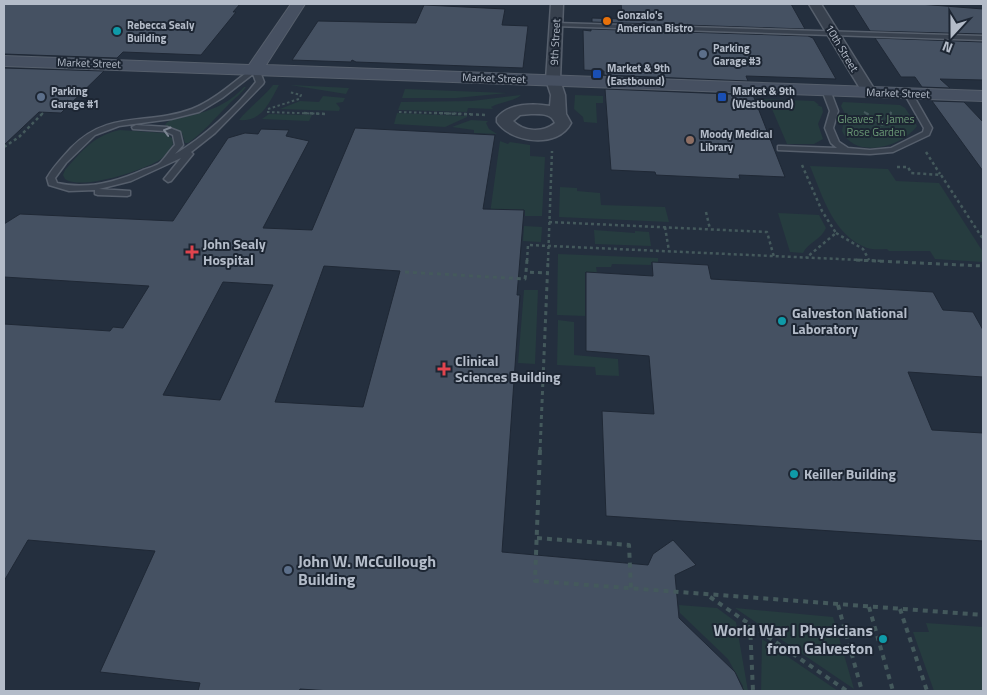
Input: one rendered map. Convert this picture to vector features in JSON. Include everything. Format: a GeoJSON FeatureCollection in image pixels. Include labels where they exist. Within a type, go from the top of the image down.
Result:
{"type":"FeatureCollection","features":[{"type":"Feature","properties":{"kind":"main road"},"geometry":{"type":"LineString","coordinates":[[255,69],[298,4]]}},
{"type":"Feature","properties":{"kind":"main road","name":"Market Street"},"geometry":{"type":"LineString","coordinates":[[4,60],[983,96]]}},
{"type":"Feature","properties":{"kind":"street","name":"9th Street"},"geometry":{"type":"LineString","coordinates":[[557,4],[554,80],[558,95],[558,114],[563,123],[561,127],[548,134],[520,133],[512,130],[505,122],[505,118],[510,114],[531,109],[551,111],[558,114]]}},
{"type":"Feature","properties":{"kind":"street","name":"10th Street"},"geometry":{"type":"LineString","coordinates":[[815,4],[869,92]]}},
{"type":"Feature","properties":{"kind":"street","name":"9th Street"},"geometry":{"type":"LineString","coordinates":[[531,109],[539,103],[542,94],[554,80]]}},
{"type":"Feature","properties":{"kind":"lane"},"geometry":{"type":"LineString","coordinates":[[556,25],[983,38]]}},
{"type":"Feature","properties":{"kind":"lane"},"geometry":{"type":"LineString","coordinates":[[127,194],[61,188],[53,185],[50,178],[54,170],[94,132],[113,126],[174,116],[194,110],[225,94],[255,69],[260,82],[250,96],[197,144],[168,179]]}},
{"type":"Feature","properties":{"kind":"lane"},"geometry":{"type":"LineString","coordinates":[[826,90],[834,111],[829,128],[837,145],[851,151]]}},
{"type":"Feature","properties":{"kind":"lane"},"geometry":{"type":"LineString","coordinates":[[781,148],[851,151],[893,150],[926,133],[928,128],[908,93]]}},
{"type":"Feature","properties":{"kind":"lane"},"geometry":{"type":"LineString","coordinates":[[113,126],[166,129],[177,134],[178,145],[161,166]]}},
{"type":"Feature","properties":{"kind":"lane"},"geometry":{"type":"LineString","coordinates":[[81,191],[108,186],[161,166],[197,144]]}},
{"type":"Feature","properties":{"kind":"path"},"geometry":{"type":"LineString","coordinates":[[286,92],[301,95],[299,99],[268,111],[328,114]]}},
{"type":"Feature","properties":{"kind":"path"},"geometry":{"type":"LineString","coordinates":[[861,108],[868,116],[880,121],[882,124],[879,131],[870,137]]}},
{"type":"Feature","properties":{"kind":"path"},"geometry":{"type":"LineString","coordinates":[[399,112],[491,115]]}},
{"type":"Feature","properties":{"kind":"path"},"geometry":{"type":"LineString","coordinates":[[4,147],[18,137],[43,113]]}},
{"type":"Feature","properties":{"kind":"path"},"geometry":{"type":"LineString","coordinates":[[552,147],[535,581],[631,590],[983,615]]}},
{"type":"Feature","properties":{"kind":"path"},"geometry":{"type":"LineString","coordinates":[[924,148],[983,239]]}},
{"type":"Feature","properties":{"kind":"path"},"geometry":{"type":"LineString","coordinates":[[810,164],[801,163],[822,211],[836,233],[864,248],[869,261]]}},
{"type":"Feature","properties":{"kind":"path"},"geometry":{"type":"LineString","coordinates":[[888,167],[908,167],[911,173],[941,174]]}},
{"type":"Feature","properties":{"kind":"path"},"geometry":{"type":"LineString","coordinates":[[706,212],[710,229]]}},
{"type":"Feature","properties":{"kind":"path"},"geometry":{"type":"LineString","coordinates":[[549,222],[766,232],[774,256]]}},
{"type":"Feature","properties":{"kind":"path"},"geometry":{"type":"LineString","coordinates":[[665,227],[669,251]]}},
{"type":"Feature","properties":{"kind":"path"},"geometry":{"type":"LineString","coordinates":[[806,258],[836,233]]}},
{"type":"Feature","properties":{"kind":"path"},"geometry":{"type":"LineString","coordinates":[[405,272],[526,279],[528,245],[983,266]]}},
{"type":"Feature","properties":{"kind":"path"},"geometry":{"type":"LineString","coordinates":[[526,272],[547,273]]}},
{"type":"Feature","properties":{"kind":"path"},"geometry":{"type":"LineString","coordinates":[[538,538],[630,545],[631,590]]}},
{"type":"Feature","properties":{"kind":"path"},"geometry":{"type":"LineString","coordinates":[[708,595],[847,691]]}},
{"type":"Feature","properties":{"kind":"path"},"geometry":{"type":"LineString","coordinates":[[838,605],[862,691]]}},
{"type":"Feature","properties":{"kind":"path"},"geometry":{"type":"LineString","coordinates":[[869,607],[893,691]]}},
{"type":"Feature","properties":{"kind":"path"},"geometry":{"type":"LineString","coordinates":[[900,609],[927,691]]}},
{"type":"Feature","properties":{"kind":"path"},"geometry":{"type":"LineString","coordinates":[[750,625],[753,691]]}},
{"type":"Feature","properties":{"kind":"green space"},"geometry":{"type":"Polygon","coordinates":[[[273,85],[279,85],[264,110],[254,118],[239,120],[265,94],[273,85]]]}},
{"type":"Feature","properties":{"kind":"green space"},"geometry":{"type":"Polygon","coordinates":[[[290,85],[349,88],[346,94],[290,85]]]}},
{"type":"Feature","properties":{"kind":"green space"},"geometry":{"type":"Polygon","coordinates":[[[246,87],[204,130],[188,143],[185,143],[182,133],[165,125],[171,120],[217,107],[231,99],[246,87]]]}},
{"type":"Feature","properties":{"kind":"green space"},"geometry":{"type":"Polygon","coordinates":[[[405,89],[507,93],[456,98],[402,98],[405,89]]]}},
{"type":"Feature","properties":{"kind":"green space"},"geometry":{"type":"Polygon","coordinates":[[[521,95],[491,107],[493,109],[468,108],[467,112],[398,110],[401,102],[472,101],[521,95]]]}},
{"type":"Feature","properties":{"kind":"green space"},"geometry":{"type":"Polygon","coordinates":[[[575,95],[603,96],[603,103],[596,103],[597,123],[584,122],[583,117],[574,109],[575,95]]]}},
{"type":"Feature","properties":{"kind":"green space"},"geometry":{"type":"Polygon","coordinates":[[[323,96],[345,98],[343,102],[336,103],[340,108],[339,111],[280,109],[300,101],[319,102],[323,96]]]}},
{"type":"Feature","properties":{"kind":"green space"},"geometry":{"type":"Polygon","coordinates":[[[761,99],[814,101],[822,107],[823,112],[818,124],[823,139],[814,144],[787,144],[772,109],[765,109],[761,99]]]}},
{"type":"Feature","properties":{"kind":"green space","name":"Gleaves T. James Rose Garden"},"geometry":{"type":"Polygon","coordinates":[[[843,102],[900,105],[905,108],[917,126],[901,140],[890,144],[867,148],[857,145],[848,140],[842,131],[845,114],[841,106],[843,102]]]}},
{"type":"Feature","properties":{"kind":"green space"},"geometry":{"type":"Polygon","coordinates":[[[397,113],[467,117],[445,127],[394,124],[397,113]]]}},
{"type":"Feature","properties":{"kind":"green space"},"geometry":{"type":"Polygon","coordinates":[[[269,114],[312,115],[309,121],[262,119],[269,114]]]}},
{"type":"Feature","properties":{"kind":"green space"},"geometry":{"type":"Polygon","coordinates":[[[471,120],[488,121],[486,123],[489,129],[497,134],[474,133],[474,130],[452,127],[471,120]]]}},
{"type":"Feature","properties":{"kind":"green space"},"geometry":{"type":"Polygon","coordinates":[[[120,130],[164,133],[172,138],[173,144],[161,159],[153,164],[113,178],[85,182],[73,182],[65,179],[63,175],[65,170],[89,145],[111,132],[120,130]]]}},
{"type":"Feature","properties":{"kind":"green space"},"geometry":{"type":"Polygon","coordinates":[[[500,141],[508,144],[510,142],[530,145],[530,156],[545,157],[542,216],[525,216],[525,210],[500,209],[494,251],[485,250],[500,141]]]}},
{"type":"Feature","properties":{"kind":"green space"},"geometry":{"type":"Polygon","coordinates":[[[810,166],[888,169],[896,181],[939,183],[983,252],[983,262],[935,259],[930,251],[872,249],[855,242],[837,225],[810,166]]]}},
{"type":"Feature","properties":{"kind":"green space"},"geometry":{"type":"Polygon","coordinates":[[[560,187],[577,188],[577,191],[600,193],[601,205],[665,207],[669,222],[559,217],[560,187]]]}},
{"type":"Feature","properties":{"kind":"green space"},"geometry":{"type":"Polygon","coordinates":[[[778,213],[819,215],[826,228],[803,253],[790,252],[778,213]]]}},
{"type":"Feature","properties":{"kind":"green space"},"geometry":{"type":"Polygon","coordinates":[[[524,226],[542,227],[541,242],[523,241],[524,226]]]}},
{"type":"Feature","properties":{"kind":"green space"},"geometry":{"type":"Polygon","coordinates":[[[594,230],[635,233],[635,231],[649,232],[651,246],[595,244],[594,230]]]}},
{"type":"Feature","properties":{"kind":"green space"},"geometry":{"type":"Polygon","coordinates":[[[558,254],[658,258],[658,262],[651,262],[651,265],[612,264],[611,267],[596,267],[597,273],[585,272],[585,316],[557,315],[558,254]]]}},
{"type":"Feature","properties":{"kind":"green space"},"geometry":{"type":"Polygon","coordinates":[[[524,290],[538,290],[535,364],[518,363],[524,290]]]}},
{"type":"Feature","properties":{"kind":"green space"},"geometry":{"type":"Polygon","coordinates":[[[558,320],[574,322],[574,355],[618,359],[619,376],[596,375],[595,367],[557,365],[558,320]]]}},
{"type":"Feature","properties":{"kind":"green space"},"geometry":{"type":"Polygon","coordinates":[[[679,605],[717,608],[736,622],[748,691],[742,691],[743,686],[728,659],[680,613],[679,605]]]}},
{"type":"Feature","properties":{"kind":"green space"},"geometry":{"type":"Polygon","coordinates":[[[735,608],[833,617],[854,689],[735,608]]]}},
{"type":"Feature","properties":{"kind":"green space"},"geometry":{"type":"Polygon","coordinates":[[[926,623],[983,627],[983,691],[934,691],[913,632],[929,632],[926,623]]]}},
{"type":"Feature","properties":{"kind":"green space"},"geometry":{"type":"Polygon","coordinates":[[[762,639],[838,691],[761,691],[762,639]]]}},
{"type":"Feature","properties":{"kind":"building","name":"Rebecca Sealy Building"},"geometry":{"type":"Polygon","coordinates":[[[4,4],[240,4],[233,12],[236,12],[201,55],[123,52],[117,58],[4,54],[4,4]]]}},
{"type":"Feature","properties":{"kind":"building"},"geometry":{"type":"Polygon","coordinates":[[[621,4],[791,4],[805,29],[592,22],[592,18],[623,19],[621,4]]]}},
{"type":"Feature","properties":{"kind":"building"},"geometry":{"type":"Polygon","coordinates":[[[853,4],[919,4],[983,9],[983,34],[870,31],[853,4]]]}},
{"type":"Feature","properties":{"kind":"building"},"geometry":{"type":"Polygon","coordinates":[[[424,5],[505,9],[502,25],[528,26],[523,68],[356,62],[352,60],[351,62],[292,60],[318,21],[416,23],[424,5]]]}},
{"type":"Feature","properties":{"kind":"building","name":"Parking Garage #3"},"geometry":{"type":"Polygon","coordinates":[[[591,29],[808,36],[813,38],[836,79],[746,76],[748,81],[604,75],[604,71],[584,70],[583,30],[591,31],[591,29]]]}},
{"type":"Feature","properties":{"kind":"building"},"geometry":{"type":"Polygon","coordinates":[[[875,38],[983,42],[983,80],[940,79],[950,88],[922,87],[915,77],[901,77],[875,38]]]}},
{"type":"Feature","properties":{"kind":"building","name":"Parking Garage #1"},"geometry":{"type":"Polygon","coordinates":[[[4,68],[104,71],[61,113],[39,112],[4,145],[4,68]]]}},
{"type":"Feature","properties":{"kind":"building","name":"Moody Medical Library"},"geometry":{"type":"Polygon","coordinates":[[[605,89],[753,95],[785,177],[739,175],[740,179],[656,175],[655,172],[611,170],[605,89]]]}},
{"type":"Feature","properties":{"kind":"building"},"geometry":{"type":"Polygon","coordinates":[[[932,101],[964,102],[983,122],[983,171],[932,101]]]}},
{"type":"Feature","properties":{"kind":"building"},"geometry":{"type":"Polygon","coordinates":[[[355,128],[495,135],[483,209],[524,210],[517,295],[520,295],[502,552],[648,565],[653,554],[673,540],[696,565],[675,575],[679,618],[735,672],[744,691],[331,691],[300,689],[299,691],[198,691],[200,683],[100,672],[155,551],[28,540],[4,581],[4,324],[110,331],[113,327],[123,328],[149,286],[4,277],[4,224],[20,214],[173,221],[228,138],[245,133],[258,134],[261,129],[289,130],[286,136],[309,141],[263,228],[312,230],[355,128]],[[324,266],[275,402],[363,407],[400,271],[324,266]],[[223,282],[163,395],[220,400],[273,285],[223,282]]]}},
{"type":"Feature","properties":{"kind":"building"},"geometry":{"type":"Polygon","coordinates":[[[652,262],[708,265],[711,279],[933,292],[943,310],[973,312],[983,330],[983,377],[908,372],[932,430],[983,433],[983,541],[606,516],[602,411],[654,414],[649,356],[586,351],[586,272],[653,276],[652,262]]]}},
{"type":"Feature","properties":{"kind":"place","name":"Gonzalo's American Bistro"},"geometry":{"type":"Point","coordinates":[607,21]}},
{"type":"Feature","properties":{"kind":"place","name":"Rebecca Sealy Building"},"geometry":{"type":"Point","coordinates":[117,31]}},
{"type":"Feature","properties":{"kind":"place","name":"Parking Garage #3"},"geometry":{"type":"Point","coordinates":[703,54]}},
{"type":"Feature","properties":{"kind":"place","name":"Market & 9th (Eastbound)"},"geometry":{"type":"Point","coordinates":[597,74]}},
{"type":"Feature","properties":{"kind":"place","name":"Parking Garage #1"},"geometry":{"type":"Point","coordinates":[41,97]}},
{"type":"Feature","properties":{"kind":"place","name":"Market & 9th (Westbound)"},"geometry":{"type":"Point","coordinates":[722,97]}},
{"type":"Feature","properties":{"kind":"place","name":"Moody Medical Library"},"geometry":{"type":"Point","coordinates":[690,140]}},
{"type":"Feature","properties":{"kind":"place","name":"John Sealy Hospital"},"geometry":{"type":"Point","coordinates":[192,252]}},
{"type":"Feature","properties":{"kind":"place","name":"Galveston National Laboratory"},"geometry":{"type":"Point","coordinates":[782,321]}},
{"type":"Feature","properties":{"kind":"place","name":"Clinical Sciences Building"},"geometry":{"type":"Point","coordinates":[444,369]}},
{"type":"Feature","properties":{"kind":"place","name":"Keiller Building"},"geometry":{"type":"Point","coordinates":[794,474]}},
{"type":"Feature","properties":{"kind":"place","name":"John W. McCullough Building"},"geometry":{"type":"Point","coordinates":[288,570]}},
{"type":"Feature","properties":{"kind":"place","name":"World War I Physicians from Galveston"},"geometry":{"type":"Point","coordinates":[883,639]}}]}
